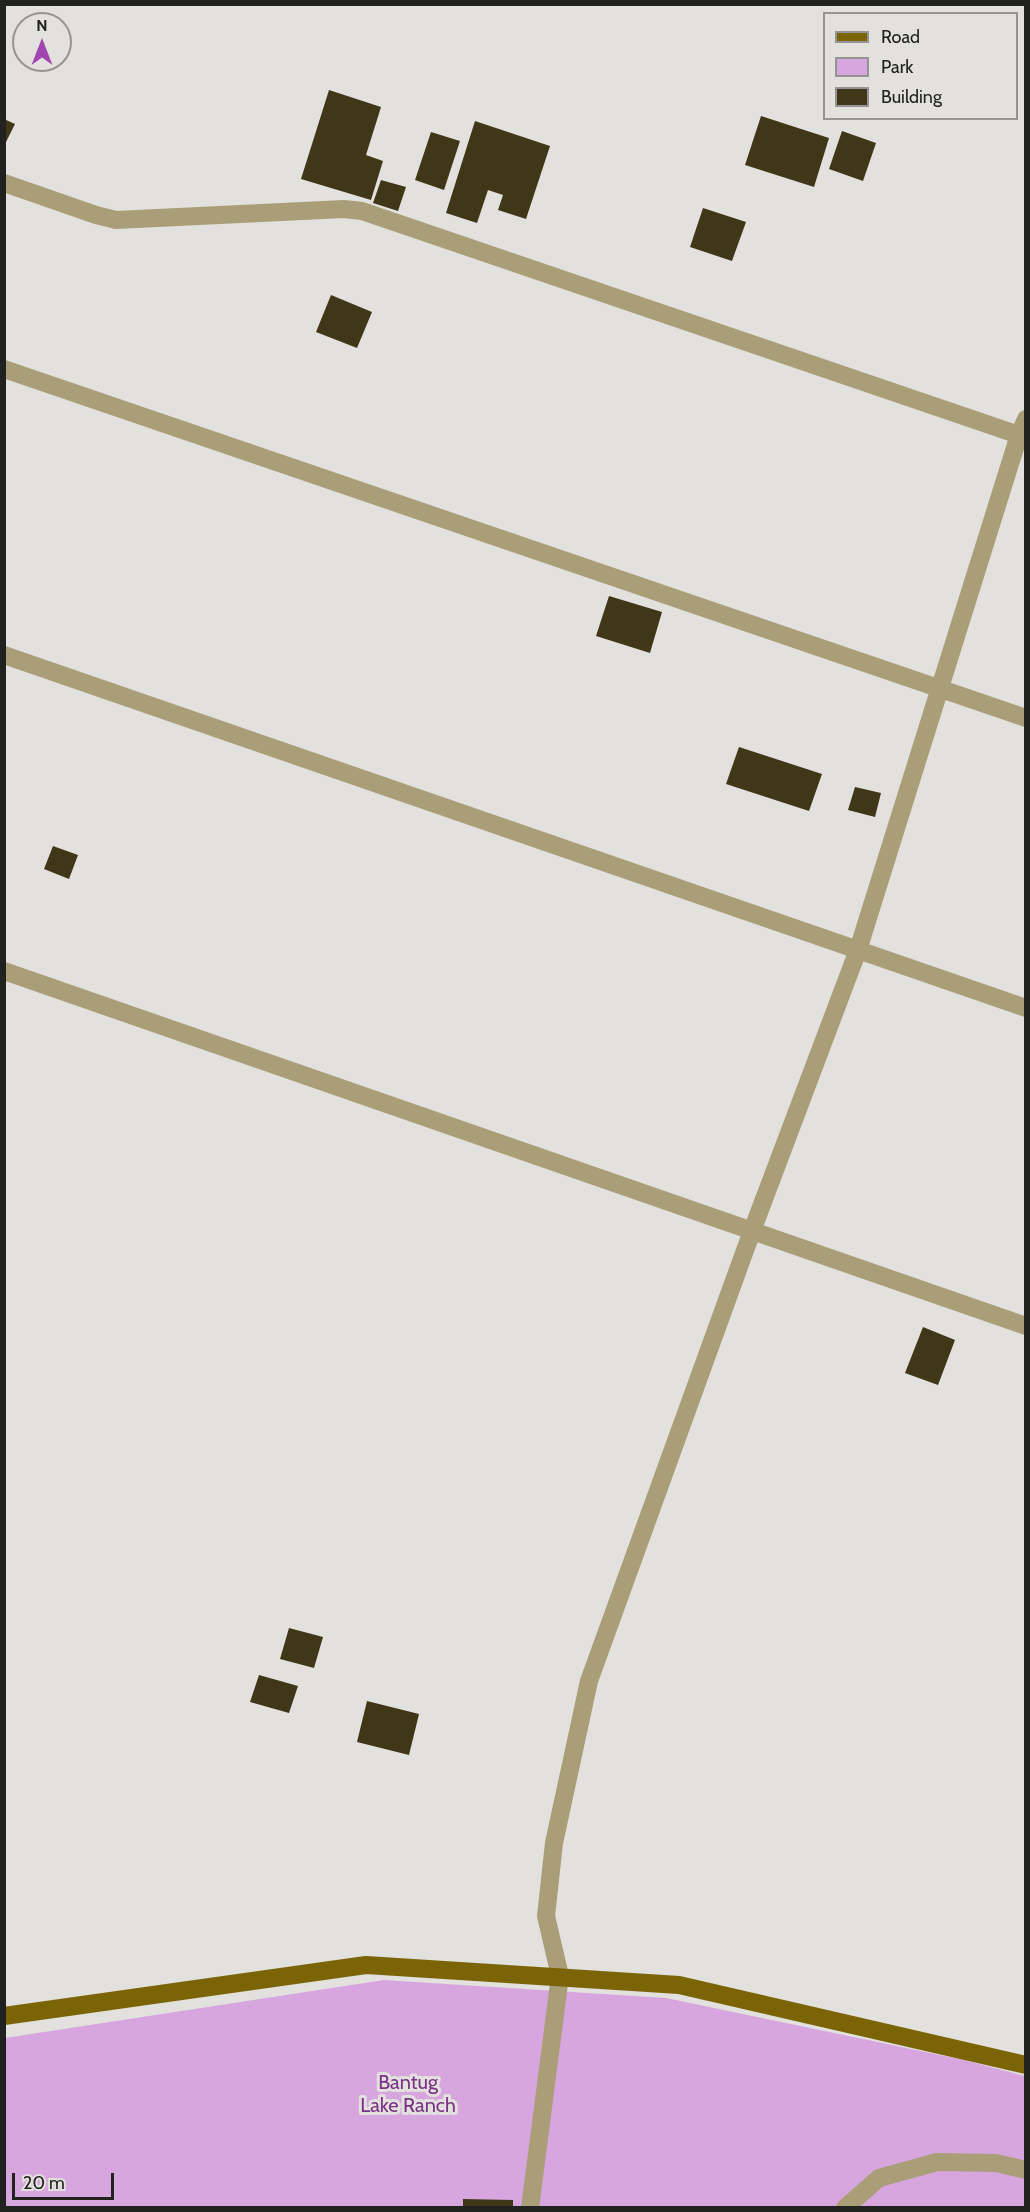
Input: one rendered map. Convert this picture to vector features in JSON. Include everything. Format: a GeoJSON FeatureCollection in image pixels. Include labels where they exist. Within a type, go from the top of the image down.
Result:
{"type":"FeatureCollection","features":[{"type":"Feature","properties":{"kind":"main road"},"geometry":{"type":"LineString","coordinates":[[4,2016],[366,1965],[680,1985],[1026,2065]]}},
{"type":"Feature","properties":{"kind":"street"},"geometry":{"type":"LineString","coordinates":[[4,183],[116,220],[344,209],[362,211],[1023,431],[858,950],[752,1231],[589,1681],[554,1843],[546,1916],[560,1976],[530,2208]]}},
{"type":"Feature","properties":{"kind":"street"},"geometry":{"type":"LineString","coordinates":[[4,369],[1026,718]]}},
{"type":"Feature","properties":{"kind":"street"},"geometry":{"type":"LineString","coordinates":[[4,655],[1026,1008]]}},
{"type":"Feature","properties":{"kind":"street"},"geometry":{"type":"LineString","coordinates":[[4,971],[1026,1326]]}},
{"type":"Feature","properties":{"kind":"street"},"geometry":{"type":"LineString","coordinates":[[845,2208],[879,2178],[937,2162],[996,2163],[1026,2170]]}},
{"type":"Feature","properties":{"kind":"green space","name":"Bantug Lake Ranch"},"geometry":{"type":"Polygon","coordinates":[[[384,1980],[666,1998],[964,2060],[1025,2076],[1025,2207],[5,2208],[5,2038],[384,1980]]]}},
{"type":"Feature","properties":{"kind":"building"},"geometry":{"type":"Polygon","coordinates":[[[329,90],[381,107],[366,155],[383,161],[371,200],[301,179],[329,90]]]}},
{"type":"Feature","properties":{"kind":"building"},"geometry":{"type":"Polygon","coordinates":[[[761,116],[829,138],[814,187],[745,165],[761,116]]]}},
{"type":"Feature","properties":{"kind":"building"},"geometry":{"type":"Polygon","coordinates":[[[4,119],[15,124],[4,146],[4,119]]]}},
{"type":"Feature","properties":{"kind":"building"},"geometry":{"type":"Polygon","coordinates":[[[475,121],[550,146],[526,219],[498,210],[503,195],[488,190],[477,223],[446,213],[475,121]]]}},
{"type":"Feature","properties":{"kind":"building"},"geometry":{"type":"Polygon","coordinates":[[[842,131],[876,143],[863,181],[829,169],[842,131]]]}},
{"type":"Feature","properties":{"kind":"building"},"geometry":{"type":"Polygon","coordinates":[[[431,132],[460,141],[444,190],[415,180],[431,132]]]}},
{"type":"Feature","properties":{"kind":"building"},"geometry":{"type":"Polygon","coordinates":[[[381,180],[406,187],[398,211],[373,203],[381,180]]]}},
{"type":"Feature","properties":{"kind":"building"},"geometry":{"type":"Polygon","coordinates":[[[703,208],[746,222],[732,261],[690,247],[703,208]]]}},
{"type":"Feature","properties":{"kind":"building"},"geometry":{"type":"Polygon","coordinates":[[[331,295],[372,312],[357,348],[316,332],[331,295]]]}},
{"type":"Feature","properties":{"kind":"building"},"geometry":{"type":"Polygon","coordinates":[[[609,596],[662,612],[650,653],[596,636],[609,596]]]}},
{"type":"Feature","properties":{"kind":"building"},"geometry":{"type":"Polygon","coordinates":[[[739,747],[822,774],[809,811],[726,784],[739,747]]]}},
{"type":"Feature","properties":{"kind":"building"},"geometry":{"type":"Polygon","coordinates":[[[855,787],[881,793],[875,817],[848,810],[855,787]]]}},
{"type":"Feature","properties":{"kind":"building"},"geometry":{"type":"Polygon","coordinates":[[[53,846],[78,855],[69,879],[44,869],[53,846]]]}},
{"type":"Feature","properties":{"kind":"building"},"geometry":{"type":"Polygon","coordinates":[[[923,1327],[955,1340],[938,1385],[905,1373],[923,1327]]]}},
{"type":"Feature","properties":{"kind":"building"},"geometry":{"type":"Polygon","coordinates":[[[289,1628],[323,1637],[314,1668],[280,1659],[289,1628]]]}},
{"type":"Feature","properties":{"kind":"building"},"geometry":{"type":"Polygon","coordinates":[[[259,1675],[298,1686],[289,1713],[250,1702],[259,1675]]]}},
{"type":"Feature","properties":{"kind":"building"},"geometry":{"type":"Polygon","coordinates":[[[367,1701],[419,1714],[409,1755],[357,1742],[367,1701]]]}},
{"type":"Feature","properties":{"kind":"building"},"geometry":{"type":"Polygon","coordinates":[[[463,2199],[513,2200],[513,2208],[463,2208],[463,2199]]]}}]}
